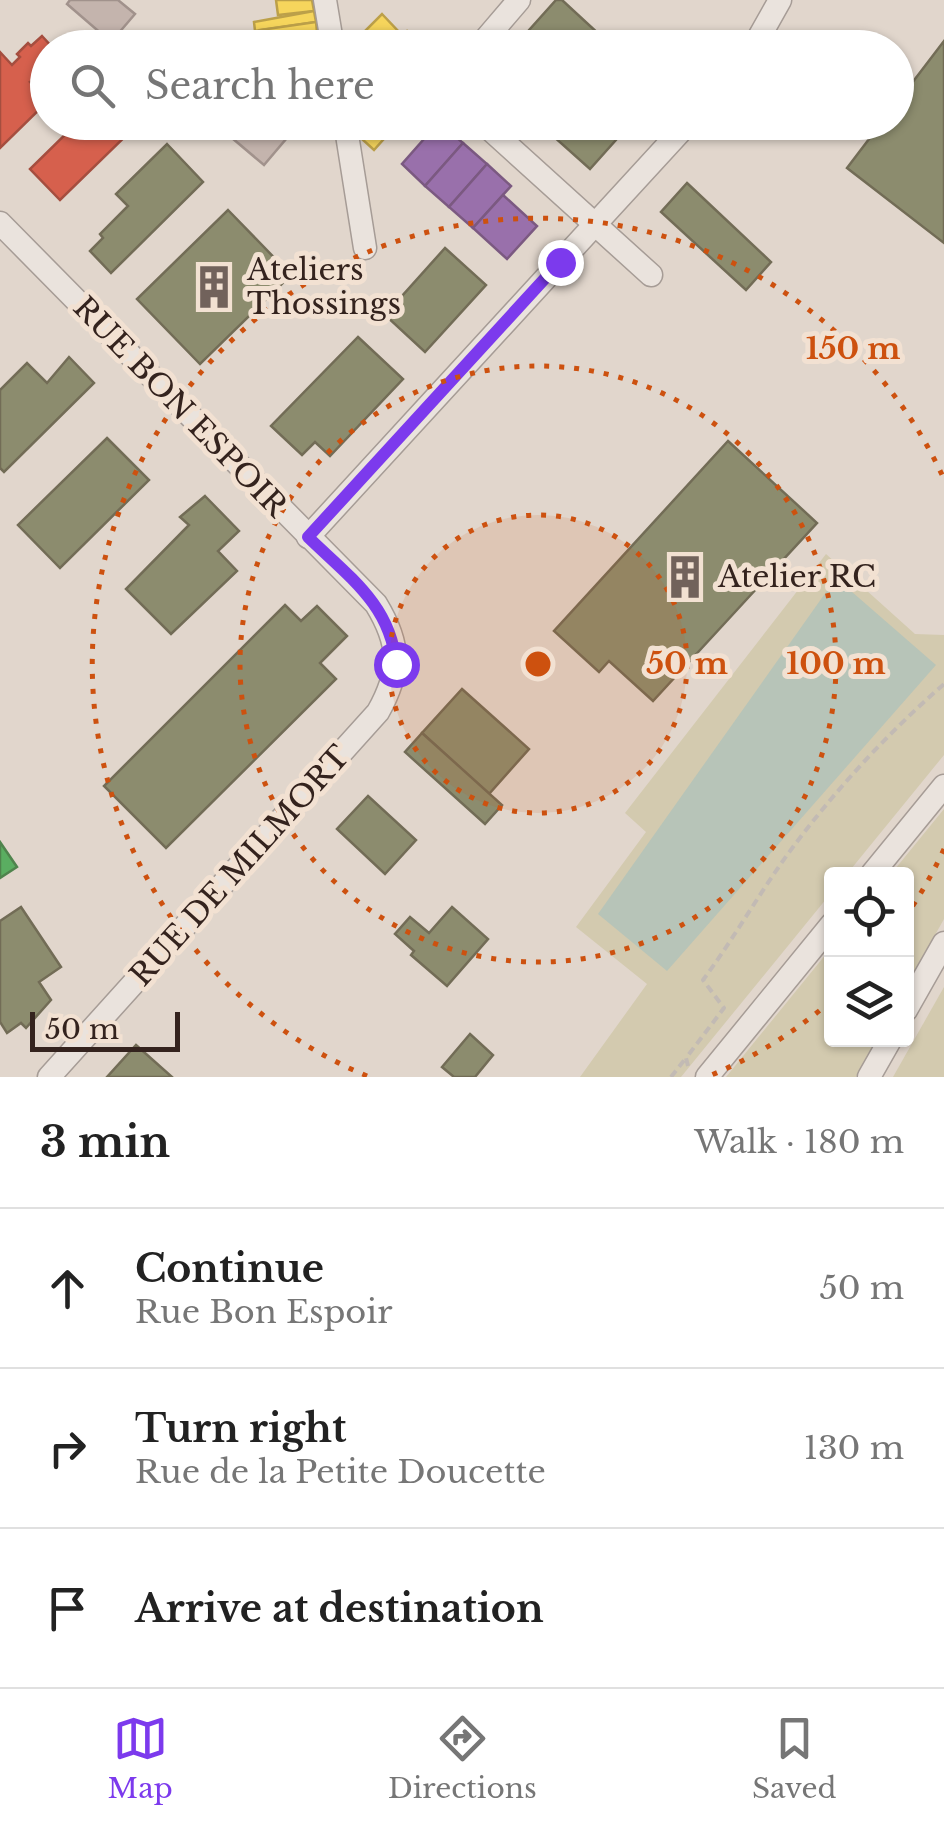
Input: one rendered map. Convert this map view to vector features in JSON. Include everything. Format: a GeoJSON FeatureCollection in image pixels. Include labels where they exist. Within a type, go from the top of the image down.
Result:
{"type":"FeatureCollection","features":[{"type":"Feature","properties":{"kind":"street"},"geometry":{"type":"LineString","coordinates":[[325,0],[330,30]]}},
{"type":"Feature","properties":{"kind":"street"},"geometry":{"type":"LineString","coordinates":[[493,30],[519,0]]}},
{"type":"Feature","properties":{"kind":"street"},"geometry":{"type":"LineString","coordinates":[[763,30],[780,0]]}},
{"type":"Feature","properties":{"kind":"street"},"geometry":{"type":"LineString","coordinates":[[348,140],[364,248]]}},
{"type":"Feature","properties":{"kind":"street"},"geometry":{"type":"LineString","coordinates":[[502,140],[651,274]]}},
{"type":"Feature","properties":{"kind":"street"},"geometry":{"type":"LineString","coordinates":[[308,537],[672,140]]}},
{"type":"Feature","properties":{"kind":"street","name":"RUE BON ESPOIR"},"geometry":{"type":"LineString","coordinates":[[0,224],[376,604],[394,638]]}},
{"type":"Feature","properties":{"kind":"street","name":"RUE DE MILMORT"},"geometry":{"type":"LineString","coordinates":[[49,1077],[378,712],[393,686],[394,638]]}},
{"type":"Feature","properties":{"kind":"street"},"geometry":{"type":"LineString","coordinates":[[878,867],[944,786]]}},
{"type":"Feature","properties":{"kind":"street"},"geometry":{"type":"LineString","coordinates":[[706,1077],[824,934]]}},
{"type":"Feature","properties":{"kind":"street"},"geometry":{"type":"LineString","coordinates":[[914,996],[944,944]]}},
{"type":"Feature","properties":{"kind":"street"},"geometry":{"type":"LineString","coordinates":[[869,1077],[886,1047]]}},
{"type":"Feature","properties":{"kind":"path"},"geometry":{"type":"LineString","coordinates":[[671,1077],[724,1008],[702,980],[791,850],[846,781],[944,684]]}},
{"type":"Feature","properties":{"kind":"path"},"geometry":{"type":"LineString","coordinates":[[686,1058],[690,1077]]}},
{"type":"Feature","properties":{"kind":"shaded area"},"geometry":{"type":"Polygon","coordinates":[[[826,554],[915,634],[944,635],[944,755],[853,867],[824,867],[824,902],[681,1077],[580,1077],[647,984],[576,927],[646,832],[625,813],[826,554]]]}},
{"type":"Feature","properties":{"kind":"shaded area"},"geometry":{"type":"Polygon","coordinates":[[[836,578],[936,665],[667,971],[598,914],[836,578]]]}},
{"type":"Feature","properties":{"kind":"shaded area"},"geometry":{"type":"Polygon","coordinates":[[[944,809],[944,919],[914,973],[914,867],[897,867],[944,809]]]}},
{"type":"Feature","properties":{"kind":"shaded area"},"geometry":{"type":"Polygon","coordinates":[[[824,957],[824,1047],[873,1047],[856,1077],[726,1077],[824,957]]]}},
{"type":"Feature","properties":{"kind":"shaded area"},"geometry":{"type":"Polygon","coordinates":[[[944,987],[944,1077],[893,1077],[910,1047],[914,1047],[914,1040],[944,987]]]}},
{"type":"Feature","properties":{"kind":"building: Homes"},"geometry":{"type":"Polygon","coordinates":[[[276,0],[312,0],[314,11],[278,15],[276,0]]]}},
{"type":"Feature","properties":{"kind":"building: Homes"},"geometry":{"type":"Polygon","coordinates":[[[314,11],[316,22],[255,30],[254,22],[314,11]]]}},
{"type":"Feature","properties":{"kind":"building: Homes"},"geometry":{"type":"Polygon","coordinates":[[[382,14],[397,30],[366,30],[382,14]]]}},
{"type":"Feature","properties":{"kind":"building: Homes"},"geometry":{"type":"Polygon","coordinates":[[[316,22],[317,30],[260,30],[316,22]]]}},
{"type":"Feature","properties":{"kind":"building: Homes"},"geometry":{"type":"Polygon","coordinates":[[[363,140],[383,140],[374,150],[363,140]]]}},
{"type":"Feature","properties":{"kind":"building: Shops"},"geometry":{"type":"Polygon","coordinates":[[[28,43],[30,119],[0,148],[0,52],[12,65],[28,43]]]}},
{"type":"Feature","properties":{"kind":"building: Shops"},"geometry":{"type":"Polygon","coordinates":[[[60,140],[122,140],[60,200],[30,169],[60,140]]]}},
{"type":"Feature","properties":{"kind":"building: Offices"},"geometry":{"type":"Polygon","coordinates":[[[423,140],[463,143],[425,186],[402,164],[423,140]]]}},
{"type":"Feature","properties":{"kind":"building: Offices"},"geometry":{"type":"Polygon","coordinates":[[[463,143],[487,164],[449,207],[425,186],[463,143]]]}},
{"type":"Feature","properties":{"kind":"building: Offices"},"geometry":{"type":"Polygon","coordinates":[[[487,164],[511,186],[473,228],[449,207],[487,164]]]}},
{"type":"Feature","properties":{"kind":"building: Offices"},"geometry":{"type":"Polygon","coordinates":[[[503,195],[537,226],[507,259],[473,228],[503,195]]]}},
{"type":"Feature","properties":{"kind":"building: Public"},"geometry":{"type":"Polygon","coordinates":[[[0,842],[17,867],[0,878],[0,842]]]}},
{"type":"Feature","properties":{"kind":"building: Industry"},"geometry":{"type":"Polygon","coordinates":[[[556,0],[562,0],[594,30],[529,30],[556,0]]]}},
{"type":"Feature","properties":{"kind":"building: Industry"},"geometry":{"type":"Polygon","coordinates":[[[944,41],[944,243],[847,168],[868,140],[914,140],[914,80],[944,41]]]}},
{"type":"Feature","properties":{"kind":"building: Industry"},"geometry":{"type":"Polygon","coordinates":[[[558,140],[616,140],[590,169],[558,140]]]}},
{"type":"Feature","properties":{"kind":"building: Industry"},"geometry":{"type":"Polygon","coordinates":[[[167,144],[203,182],[111,273],[90,251],[103,238],[100,234],[128,206],[116,194],[167,144]]]}},
{"type":"Feature","properties":{"kind":"building: Industry"},"geometry":{"type":"Polygon","coordinates":[[[687,183],[771,262],[746,290],[661,212],[687,183]]]}},
{"type":"Feature","properties":{"kind":"building: Industry","name":"Ateliers Thossings"},"geometry":{"type":"Polygon","coordinates":[[[228,210],[291,275],[200,364],[137,299],[228,210]]]}},
{"type":"Feature","properties":{"kind":"building: Industry"},"geometry":{"type":"Polygon","coordinates":[[[445,248],[486,285],[425,352],[385,315],[445,248]]]}},
{"type":"Feature","properties":{"kind":"building: Industry"},"geometry":{"type":"Polygon","coordinates":[[[358,337],[403,379],[330,456],[315,442],[302,455],[271,426],[358,337]]]}},
{"type":"Feature","properties":{"kind":"building: Industry"},"geometry":{"type":"Polygon","coordinates":[[[69,357],[94,383],[4,472],[0,468],[0,390],[27,363],[47,383],[69,357]]]}},
{"type":"Feature","properties":{"kind":"building: Industry"},"geometry":{"type":"Polygon","coordinates":[[[107,438],[149,480],[60,568],[18,525],[107,438]]]}},
{"type":"Feature","properties":{"kind":"building: Industry","name":"Atelier RC"},"geometry":{"type":"Polygon","coordinates":[[[728,441],[817,523],[653,701],[609,661],[599,672],[554,631],[728,441]]]}},
{"type":"Feature","properties":{"kind":"building: Industry"},"geometry":{"type":"Polygon","coordinates":[[[205,496],[239,531],[218,551],[237,571],[171,634],[126,589],[189,525],[180,517],[205,496]]]}},
{"type":"Feature","properties":{"kind":"building: Industry"},"geometry":{"type":"Polygon","coordinates":[[[285,605],[301,621],[317,606],[347,636],[320,663],[336,679],[166,848],[104,786],[285,605]]]}},
{"type":"Feature","properties":{"kind":"building: Industry"},"geometry":{"type":"Polygon","coordinates":[[[462,689],[529,749],[489,794],[422,733],[462,689]]]}},
{"type":"Feature","properties":{"kind":"building: Industry"},"geometry":{"type":"Polygon","coordinates":[[[422,733],[502,805],[485,824],[405,752],[422,733]]]}},
{"type":"Feature","properties":{"kind":"building: Industry"},"geometry":{"type":"Polygon","coordinates":[[[368,796],[416,840],[385,874],[337,829],[368,796]]]}},
{"type":"Feature","properties":{"kind":"building: Industry"},"geometry":{"type":"Polygon","coordinates":[[[21,907],[61,967],[39,982],[51,1000],[26,1028],[21,1023],[7,1033],[0,1022],[0,921],[21,907]]]}},
{"type":"Feature","properties":{"kind":"building: Industry"},"geometry":{"type":"Polygon","coordinates":[[[452,907],[488,939],[447,986],[411,955],[414,951],[395,934],[410,917],[429,933],[452,907]]]}},
{"type":"Feature","properties":{"kind":"building: Industry"},"geometry":{"type":"Polygon","coordinates":[[[470,1034],[493,1055],[475,1077],[454,1077],[442,1067],[470,1034]]]}},
{"type":"Feature","properties":{"kind":"building: Industry"},"geometry":{"type":"Polygon","coordinates":[[[136,1045],[172,1077],[107,1077],[136,1045]]]}},
{"type":"Feature","properties":{"kind":"building: Other"},"geometry":{"type":"Polygon","coordinates":[[[70,0],[118,0],[135,14],[121,30],[97,30],[67,4],[70,0]]]}},
{"type":"Feature","properties":{"kind":"building: Other"},"geometry":{"type":"Polygon","coordinates":[[[234,140],[285,140],[264,165],[234,140]]]}},
{"type":"Feature","properties":{"kind":"place","name":"Ateliers Thossings"},"geometry":{"type":"Point","coordinates":[214,287]}},
{"type":"Feature","properties":{"kind":"place","name":"Atelier RC"},"geometry":{"type":"Point","coordinates":[685,577]}},
{"type":"Feature","properties":{"kind":"route"},"geometry":{"type":"LineString","coordinates":[[396,664],[394,638],[376,604],[308,537],[560,262]]}}]}
